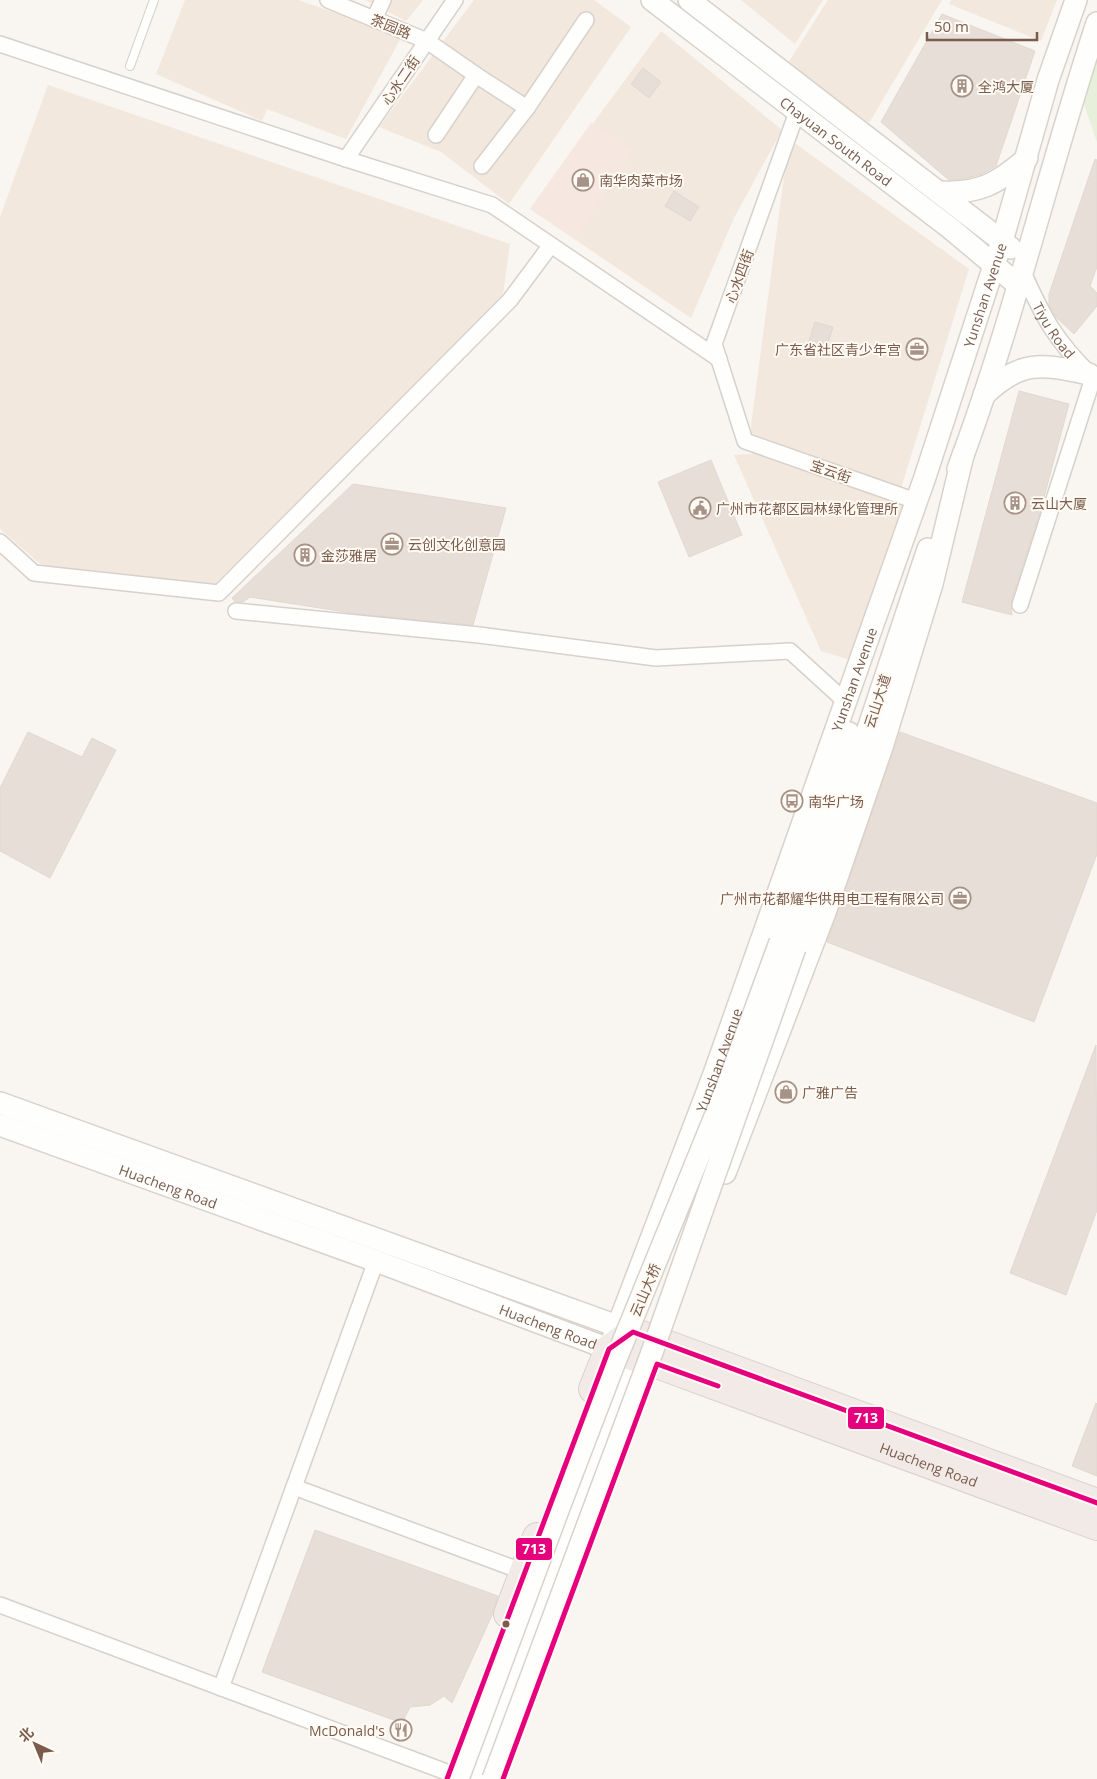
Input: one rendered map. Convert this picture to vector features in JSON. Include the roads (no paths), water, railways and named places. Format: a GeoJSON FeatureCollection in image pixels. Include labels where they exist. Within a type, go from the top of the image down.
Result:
{"type":"FeatureCollection","features":[{"type":"Feature","properties":{"kind":"highway"},"geometry":{"type":"LineString","coordinates":[[458,1778],[542,1574],[568,1456],[635,1345]]}},
{"type":"Feature","properties":{"kind":"highway"},"geometry":{"type":"LineString","coordinates":[[503,1779],[635,1345]]}},
{"type":"Feature","properties":{"kind":"highway","name":"Huacheng Road"},"geometry":{"type":"LineString","coordinates":[[635,1345],[1097,1503]]}},
{"type":"Feature","properties":{"kind":"highway","name":"Huacheng Road"},"geometry":{"type":"LineString","coordinates":[[635,1345],[1097,1526]]}},
{"type":"Feature","properties":{"kind":"main road","name":"Chayuan South Road"},"geometry":{"type":"LineString","coordinates":[[652,0],[993,264],[1023,273]]}},
{"type":"Feature","properties":{"kind":"main road","name":"Chayuan South Road"},"geometry":{"type":"LineString","coordinates":[[689,0],[1002,241],[1023,273]]}},
{"type":"Feature","properties":{"kind":"main road","name":"Yunshan Avenue"},"geometry":{"type":"LineString","coordinates":[[635,1345],[656,1229],[717,1065],[925,477],[1002,241],[1048,80],[1076,0]]}},
{"type":"Feature","properties":{"kind":"main road"},"geometry":{"type":"LineString","coordinates":[[481,1779],[542,1574],[635,1345],[742,1133],[824,915],[913,647],[964,455],[1023,273],[1077,84],[1097,23]]}},
{"type":"Feature","properties":{"kind":"main road"},"geometry":{"type":"LineString","coordinates":[[939,192],[963,193],[986,187],[1006,177],[1027,158]]}},
{"type":"Feature","properties":{"kind":"main road"},"geometry":{"type":"LineString","coordinates":[[984,395],[1002,378],[1022,368],[1060,368],[1093,378]]}},
{"type":"Feature","properties":{"kind":"main road","name":"云山大道"},"geometry":{"type":"LineString","coordinates":[[787,945],[914,588],[964,455]]}},
{"type":"Feature","properties":{"kind":"main road","name":"云山大道"},"geometry":{"type":"LineString","coordinates":[[787,945],[925,477]]}},
{"type":"Feature","properties":{"kind":"main road","name":"云山大桥"},"geometry":{"type":"LineString","coordinates":[[458,1778],[567,1487],[725,1092],[787,945]]}},
{"type":"Feature","properties":{"kind":"main road","name":"云山大桥"},"geometry":{"type":"LineString","coordinates":[[493,1779],[651,1355],[787,945]]}},
{"type":"Feature","properties":{"kind":"main road","name":"Huacheng Road"},"geometry":{"type":"LineString","coordinates":[[0,1104],[635,1345]]}},
{"type":"Feature","properties":{"kind":"main road","name":"Huacheng Road"},"geometry":{"type":"LineString","coordinates":[[0,1125],[376,1261],[635,1345]]}},
{"type":"Feature","properties":{"kind":"street","name":"茶园路"},"geometry":{"type":"LineString","coordinates":[[328,0],[427,40],[527,108]]}},
{"type":"Feature","properties":{"kind":"street"},"geometry":{"type":"LineString","coordinates":[[374,19],[382,0]]}},
{"type":"Feature","properties":{"kind":"street","name":"心水二街"},"geometry":{"type":"LineString","coordinates":[[346,160],[455,0]]}},
{"type":"Feature","properties":{"kind":"street"},"geometry":{"type":"LineString","coordinates":[[482,166],[527,108],[586,20]]}},
{"type":"Feature","properties":{"kind":"street"},"geometry":{"type":"LineString","coordinates":[[0,44],[346,160],[492,205],[719,359]]}},
{"type":"Feature","properties":{"kind":"street"},"geometry":{"type":"LineString","coordinates":[[436,135],[476,75]]}},
{"type":"Feature","properties":{"kind":"street","name":"心水四街"},"geometry":{"type":"LineString","coordinates":[[745,441],[714,344],[797,112]]}},
{"type":"Feature","properties":{"kind":"street"},"geometry":{"type":"LineString","coordinates":[[0,542],[34,573],[219,593],[510,300],[551,245]]}},
{"type":"Feature","properties":{"kind":"street","name":"Tiyu Road"},"geometry":{"type":"LineString","coordinates":[[1023,273],[1042,316],[1065,350],[1093,378]]}},
{"type":"Feature","properties":{"kind":"street"},"geometry":{"type":"LineString","coordinates":[[1020,604],[1093,378]]}},
{"type":"Feature","properties":{"kind":"street","name":"宝云街"},"geometry":{"type":"LineString","coordinates":[[745,441],[916,501]]}},
{"type":"Feature","properties":{"kind":"street"},"geometry":{"type":"LineString","coordinates":[[236,611],[479,635],[656,658],[790,651],[846,702]]}},
{"type":"Feature","properties":{"kind":"street"},"geometry":{"type":"LineString","coordinates":[[221,1688],[376,1261]]}},
{"type":"Feature","properties":{"kind":"street"},"geometry":{"type":"LineString","coordinates":[[294,1488],[542,1574]]}},
{"type":"Feature","properties":{"kind":"street"},"geometry":{"type":"LineString","coordinates":[[0,1605],[458,1778]]}},
{"type":"Feature","properties":{"kind":"lane"},"geometry":{"type":"LineString","coordinates":[[130,66],[154,0]]}},
{"type":"Feature","properties":{"kind":"place","name":"全鸿大厦"},"geometry":{"type":"Point","coordinates":[962,86]}},
{"type":"Feature","properties":{"kind":"place","name":"南华肉菜市场"},"geometry":{"type":"Point","coordinates":[583,180]}},
{"type":"Feature","properties":{"kind":"place","name":"广东省社区青少年宫"},"geometry":{"type":"Point","coordinates":[917,349]}},
{"type":"Feature","properties":{"kind":"place","name":"云山大厦"},"geometry":{"type":"Point","coordinates":[1015,503]}},
{"type":"Feature","properties":{"kind":"place","name":"广州市花都区园林绿化管理所"},"geometry":{"type":"Point","coordinates":[700,508]}},
{"type":"Feature","properties":{"kind":"place","name":"云创文化创意园"},"geometry":{"type":"Point","coordinates":[392,544]}},
{"type":"Feature","properties":{"kind":"place","name":"金莎雅居"},"geometry":{"type":"Point","coordinates":[305,555]}},
{"type":"Feature","properties":{"kind":"place","name":"南华广场"},"geometry":{"type":"Point","coordinates":[792,801]}},
{"type":"Feature","properties":{"kind":"place","name":"广州市花都耀华供用电工程有限公司"},"geometry":{"type":"Point","coordinates":[960,898]}},
{"type":"Feature","properties":{"kind":"place","name":"广雅广告"},"geometry":{"type":"Point","coordinates":[786,1092]}},
{"type":"Feature","properties":{"kind":"place","name":"McDonald's"},"geometry":{"type":"Point","coordinates":[401,1730]}}]}
